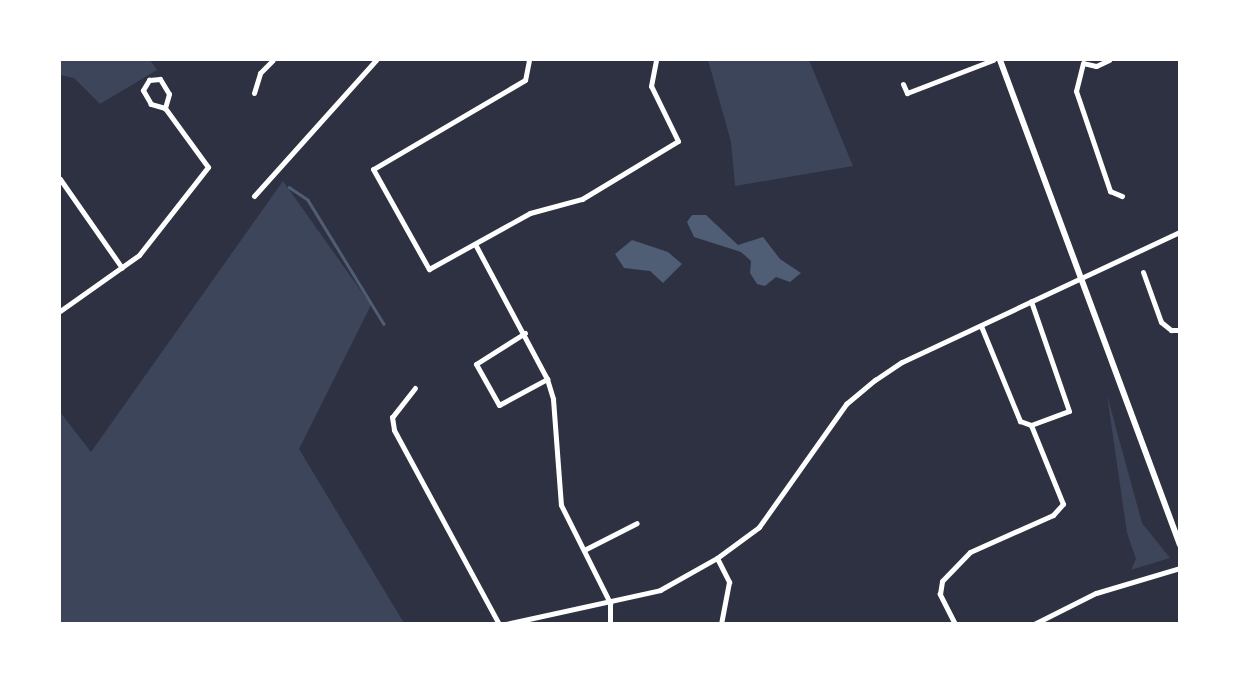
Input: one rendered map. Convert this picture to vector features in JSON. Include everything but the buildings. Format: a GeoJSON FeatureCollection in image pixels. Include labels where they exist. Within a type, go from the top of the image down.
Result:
{"type":"FeatureCollection","features":[{"type":"Feature","properties":{"kind":"street"},"geometry":{"type":"LineString","coordinates":[[254,93],[260,73],[273,60]]}},
{"type":"Feature","properties":{"kind":"street"},"geometry":{"type":"LineString","coordinates":[[254,196],[376,60]]}},
{"type":"Feature","properties":{"kind":"street"},"geometry":{"type":"LineString","coordinates":[[528,60],[525,80],[373,169],[429,269],[530,213],[583,199],[678,141],[651,86],[656,60]]}},
{"type":"Feature","properties":{"kind":"street"},"geometry":{"type":"LineString","coordinates":[[903,84],[907,93],[993,60]]}},
{"type":"Feature","properties":{"kind":"street"},"geometry":{"type":"LineString","coordinates":[[1000,60],[1180,545]]}},
{"type":"Feature","properties":{"kind":"street"},"geometry":{"type":"LineString","coordinates":[[1109,60],[1096,66],[1081,61],[1076,91],[1110,191],[1122,196]]}},
{"type":"Feature","properties":{"kind":"street"},"geometry":{"type":"LineString","coordinates":[[60,311],[139,256],[208,167],[165,108],[150,104],[143,90],[149,80],[160,79],[169,94],[165,108]]}},
{"type":"Feature","properties":{"kind":"street"},"geometry":{"type":"LineString","coordinates":[[60,179],[122,268]]}},
{"type":"Feature","properties":{"kind":"street"},"geometry":{"type":"LineString","coordinates":[[506,624],[660,590],[717,558],[759,527],[846,404],[902,362],[1080,276],[1180,232]]}},
{"type":"Feature","properties":{"kind":"street"},"geometry":{"type":"LineString","coordinates":[[475,244],[548,379],[553,398],[561,505],[610,603],[610,624]]}},
{"type":"Feature","properties":{"kind":"street"},"geometry":{"type":"LineString","coordinates":[[1143,272],[1161,322],[1171,330],[1180,330]]}},
{"type":"Feature","properties":{"kind":"street"},"geometry":{"type":"LineString","coordinates":[[981,326],[1020,421],[1031,425],[1069,411],[1031,301]]}},
{"type":"Feature","properties":{"kind":"street"},"geometry":{"type":"LineString","coordinates":[[525,333],[476,364],[499,405],[548,379]]}},
{"type":"Feature","properties":{"kind":"street"},"geometry":{"type":"LineString","coordinates":[[415,388],[393,417],[394,430],[499,624]]}},
{"type":"Feature","properties":{"kind":"street"},"geometry":{"type":"LineString","coordinates":[[955,624],[940,594],[942,581],[970,552],[1053,515],[1063,504],[1031,425]]}},
{"type":"Feature","properties":{"kind":"street"},"geometry":{"type":"LineString","coordinates":[[584,550],[637,523]]}},
{"type":"Feature","properties":{"kind":"street"},"geometry":{"type":"LineString","coordinates":[[717,558],[729,582],[721,624]]}},
{"type":"Feature","properties":{"kind":"street"},"geometry":{"type":"LineString","coordinates":[[1034,624],[1096,593],[1180,568]]}},
{"type":"Feature","properties":{"kind":"shaded area"},"geometry":{"type":"Polygon","coordinates":[[[60,60],[150,60],[157,70],[100,104],[74,78],[60,75],[60,60]]]}},
{"type":"Feature","properties":{"kind":"shaded area"},"geometry":{"type":"Polygon","coordinates":[[[708,60],[809,60],[853,166],[735,186],[731,142],[708,60]]]}},
{"type":"Feature","properties":{"kind":"shaded area"},"geometry":{"type":"Polygon","coordinates":[[[283,181],[371,305],[299,449],[404,623],[60,623],[60,412],[91,452],[283,181]]]}},
{"type":"Feature","properties":{"kind":"shaded area"},"geometry":{"type":"Polygon","coordinates":[[[692,215],[706,215],[738,245],[763,237],[780,259],[801,273],[790,282],[776,277],[765,286],[757,284],[750,273],[751,261],[741,252],[694,237],[687,222],[692,215]]]}},
{"type":"Feature","properties":{"kind":"shaded area"},"geometry":{"type":"Polygon","coordinates":[[[632,240],[668,252],[682,264],[663,283],[650,271],[624,268],[615,254],[632,240]]]}},
{"type":"Feature","properties":{"kind":"shaded area"},"geometry":{"type":"Polygon","coordinates":[[[1107,395],[1142,523],[1170,558],[1131,570],[1136,559],[1127,533],[1107,395]]]}},
{"type":"Feature","properties":{"kind":"waterway"},"geometry":{"type":"LineString","coordinates":[[289,187],[308,200],[384,324]]}}]}
